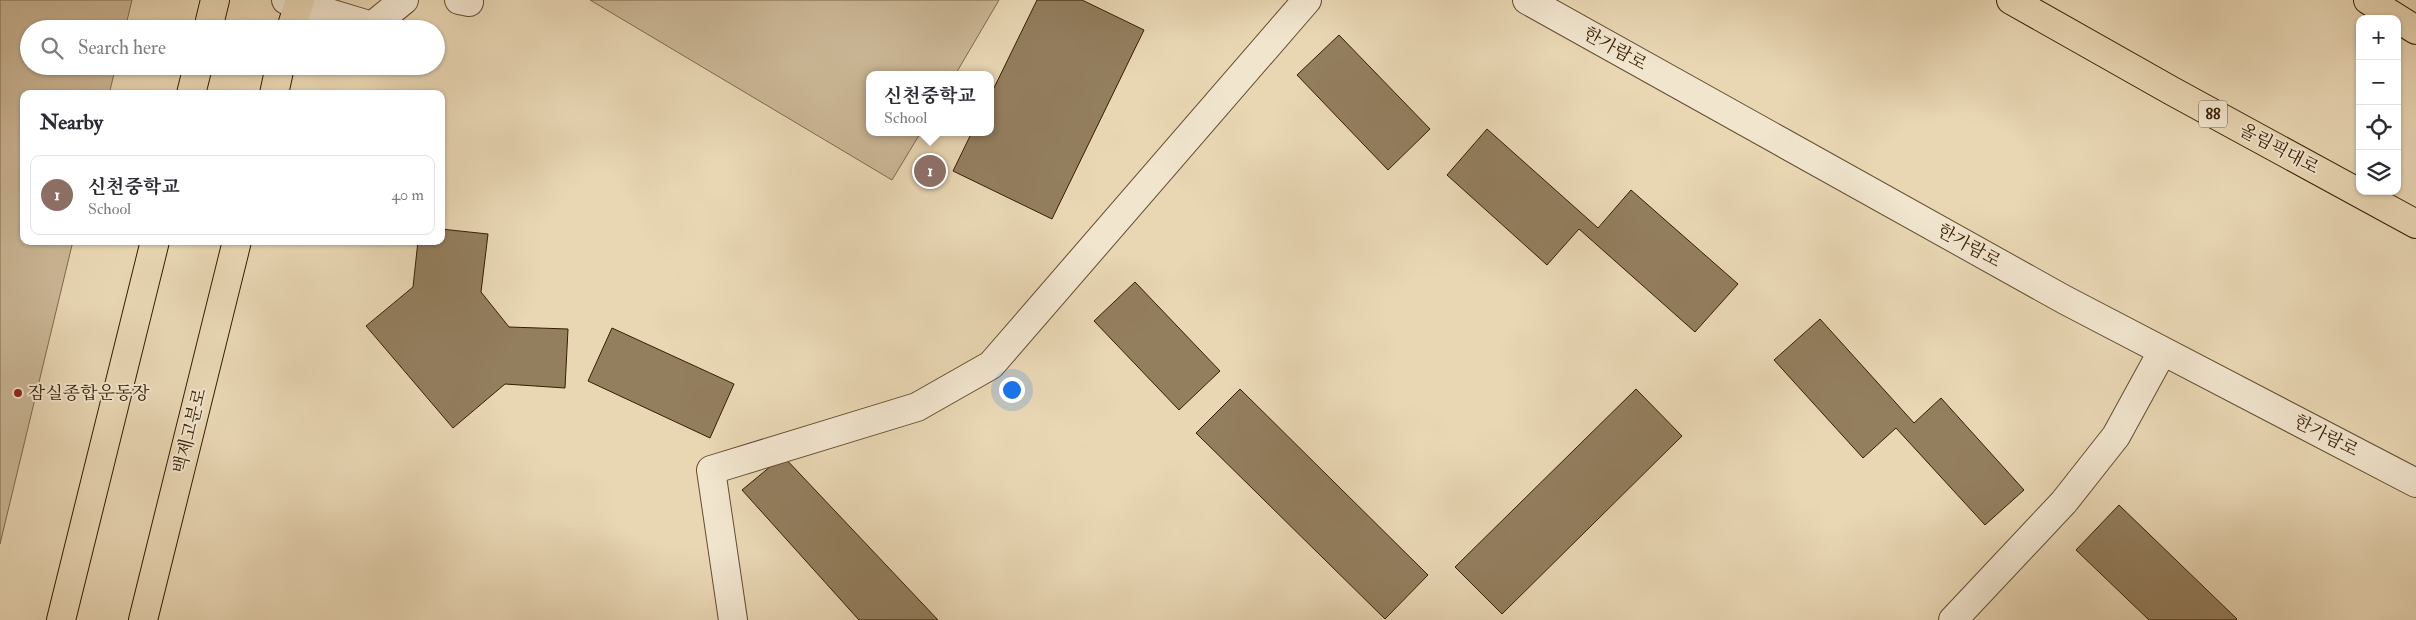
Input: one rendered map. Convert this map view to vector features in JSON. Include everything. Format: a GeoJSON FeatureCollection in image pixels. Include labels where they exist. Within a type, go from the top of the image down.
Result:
{"type":"FeatureCollection","features":[{"type":"Feature","properties":{"kind":"main road"},"geometry":{"type":"LineString","coordinates":[[210,20],[215,0]]}},
{"type":"Feature","properties":{"kind":"main road","name":"올림픽대로"},"geometry":{"type":"LineString","coordinates":[[2011,0],[2172,91],[2416,224]]}},
{"type":"Feature","properties":{"kind":"main road"},"geometry":{"type":"LineString","coordinates":[[2368,0],[2416,30]]}},
{"type":"Feature","properties":{"kind":"main road"},"geometry":{"type":"LineString","coordinates":[[193,90],[196,75]]}},
{"type":"Feature","properties":{"kind":"main road"},"geometry":{"type":"LineString","coordinates":[[275,90],[278,75]]}},
{"type":"Feature","properties":{"kind":"main road"},"geometry":{"type":"LineString","coordinates":[[61,620],[154,245]]}},
{"type":"Feature","properties":{"kind":"main road","name":"백제고분로"},"geometry":{"type":"LineString","coordinates":[[143,620],[236,245]]}},
{"type":"Feature","properties":{"kind":"street"},"geometry":{"type":"LineString","coordinates":[[379,20],[404,0]]}},
{"type":"Feature","properties":{"kind":"street"},"geometry":{"type":"LineString","coordinates":[[733,620],[711,470],[917,407],[991,365],[1308,0]]}},
{"type":"Feature","properties":{"kind":"street","name":"한가람로"},"geometry":{"type":"LineString","coordinates":[[1527,0],[2065,300],[2162,352],[2416,482]]}},
{"type":"Feature","properties":{"kind":"street"},"geometry":{"type":"LineString","coordinates":[[294,8],[346,20]]}},
{"type":"Feature","properties":{"kind":"street"},"geometry":{"type":"LineString","coordinates":[[1953,620],[2064,502],[2116,436],[2162,352]]}},
{"type":"Feature","properties":{"kind":"shaded area","name":"잠실종합운동장"},"geometry":{"type":"Polygon","coordinates":[[[0,0],[132,0],[127,20],[20,20],[20,75],[114,75],[110,90],[20,90],[20,245],[72,245],[0,544],[0,0]]]}},
{"type":"Feature","properties":{"kind":"shaded area"},"geometry":{"type":"Polygon","coordinates":[[[590,0],[999,0],[957,71],[866,71],[866,136],[919,136],[892,180],[590,0]]]}},
{"type":"Feature","properties":{"kind":"building"},"geometry":{"type":"Polygon","coordinates":[[[1037,0],[1082,0],[1144,30],[1052,219],[953,171],[970,136],[994,136],[994,88],[1037,0]]]}},
{"type":"Feature","properties":{"kind":"building"},"geometry":{"type":"Polygon","coordinates":[[[1339,35],[1430,129],[1388,170],[1297,75],[1339,35]]]}},
{"type":"Feature","properties":{"kind":"building"},"geometry":{"type":"Polygon","coordinates":[[[1487,129],[1598,228],[1631,190],[1738,284],[1695,332],[1579,229],[1547,265],[1447,175],[1487,129]]]}},
{"type":"Feature","properties":{"kind":"building"},"geometry":{"type":"Polygon","coordinates":[[[445,229],[488,234],[481,292],[509,327],[568,329],[565,388],[505,384],[453,428],[366,326],[413,287],[418,245],[445,245],[445,229]]]}},
{"type":"Feature","properties":{"kind":"building"},"geometry":{"type":"Polygon","coordinates":[[[1135,282],[1220,371],[1179,410],[1094,321],[1135,282]]]}},
{"type":"Feature","properties":{"kind":"building"},"geometry":{"type":"Polygon","coordinates":[[[1820,319],[1914,423],[1941,398],[2024,490],[1985,525],[1896,428],[1863,458],[1774,360],[1820,319]]]}},
{"type":"Feature","properties":{"kind":"building"},"geometry":{"type":"Polygon","coordinates":[[[612,328],[734,384],[710,438],[588,381],[612,328]]]}},
{"type":"Feature","properties":{"kind":"building"},"geometry":{"type":"Polygon","coordinates":[[[1240,389],[1428,575],[1385,619],[1196,433],[1240,389]]]}},
{"type":"Feature","properties":{"kind":"building"},"geometry":{"type":"Polygon","coordinates":[[[1636,389],[1682,436],[1502,614],[1455,567],[1636,389]]]}},
{"type":"Feature","properties":{"kind":"building"},"geometry":{"type":"Polygon","coordinates":[[[783,456],[938,620],[859,620],[742,490],[783,456]]]}},
{"type":"Feature","properties":{"kind":"building"},"geometry":{"type":"Polygon","coordinates":[[[2119,505],[2237,619],[2149,620],[2076,550],[2119,505]]]}},
{"type":"Feature","properties":{"kind":"place","name":"신천중학교"},"geometry":{"type":"Point","coordinates":[930,171]}},
{"type":"Feature","properties":{"kind":"place","name":"잠실종합운동장"},"geometry":{"type":"Point","coordinates":[18,393]}}]}
